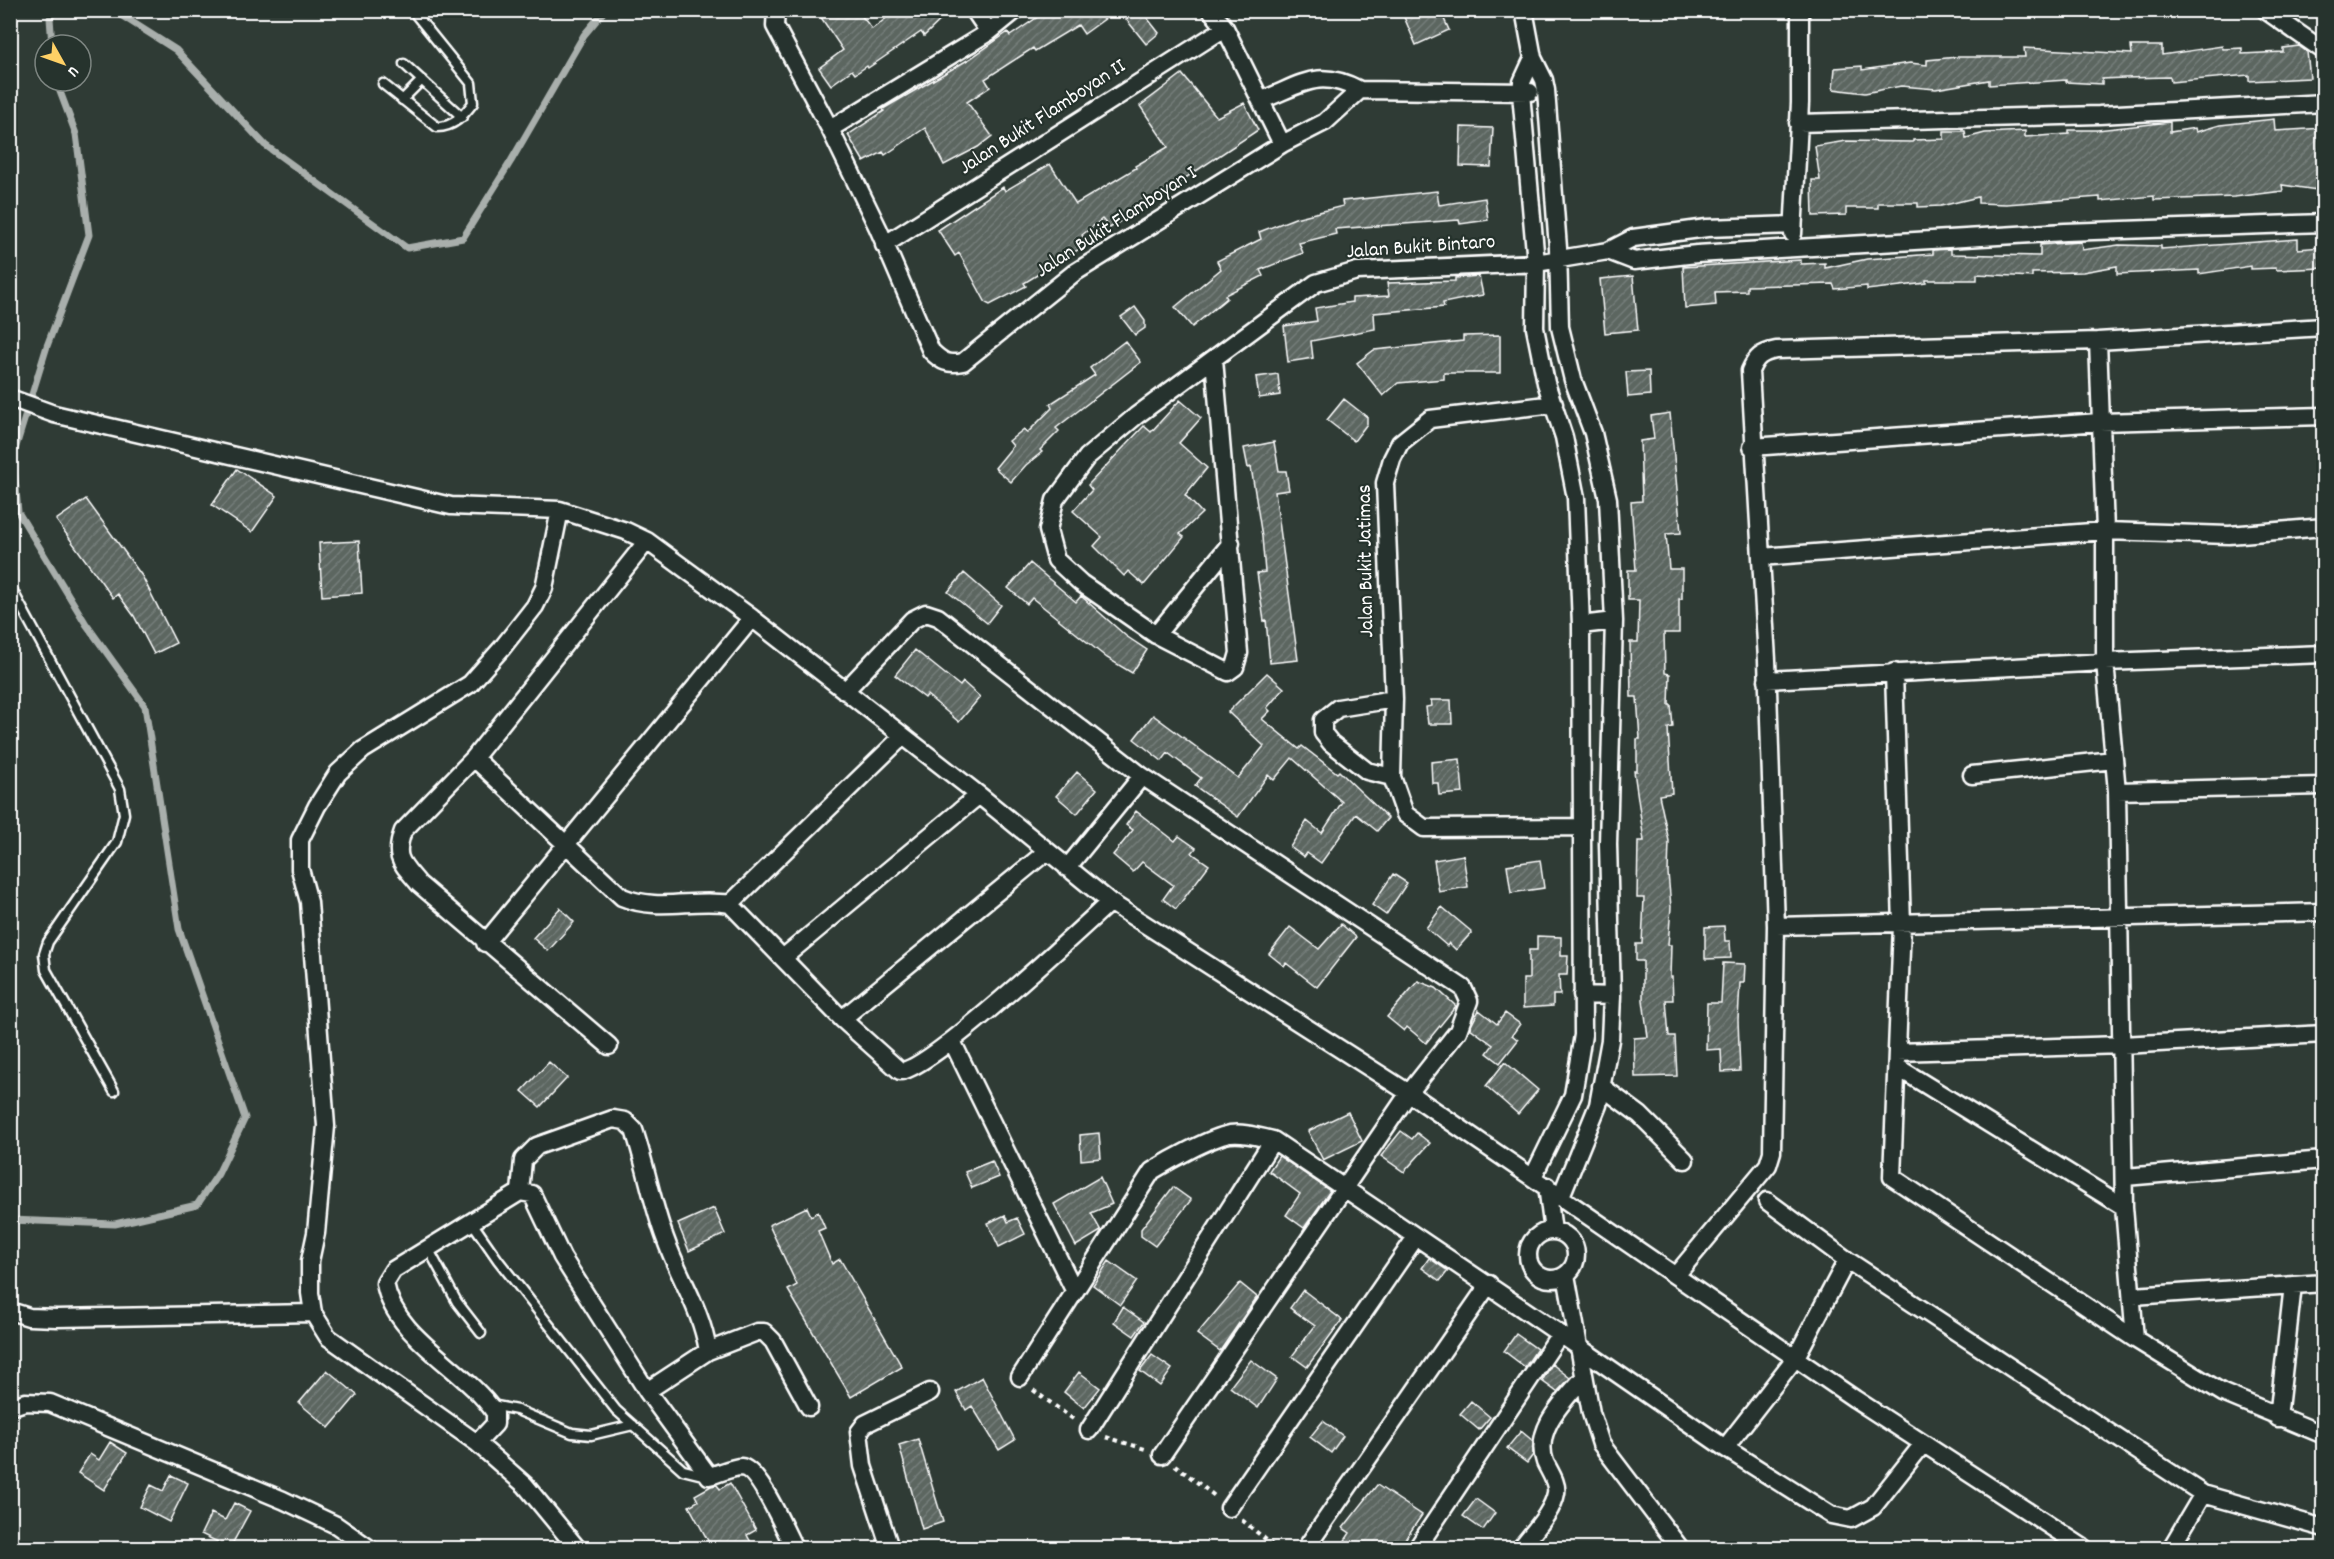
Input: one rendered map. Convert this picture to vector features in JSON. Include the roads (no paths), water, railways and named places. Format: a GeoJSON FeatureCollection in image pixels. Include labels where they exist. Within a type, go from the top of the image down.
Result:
{"type":"FeatureCollection","features":[{"type":"Feature","properties":{"kind":"street"},"geometry":{"type":"LineString","coordinates":[[776,10],[775,26],[830,129],[884,244]]}},
{"type":"Feature","properties":{"kind":"street"},"geometry":{"type":"LineString","coordinates":[[974,10],[989,32]]}},
{"type":"Feature","properties":{"kind":"street"},"geometry":{"type":"LineString","coordinates":[[830,129],[989,32],[1017,10]]}},
{"type":"Feature","properties":{"kind":"street"},"geometry":{"type":"LineString","coordinates":[[1211,10],[1225,28],[1282,144]]}},
{"type":"Feature","properties":{"kind":"street"},"geometry":{"type":"LineString","coordinates":[[1524,10],[1533,58],[1544,80],[1558,260],[1560,327],[1573,381],[1593,432],[1608,499],[1614,621],[1608,844],[1612,996],[1610,1040],[1598,1105],[1547,1186]]}},
{"type":"Feature","properties":{"kind":"street"},"geometry":{"type":"LineString","coordinates":[[1793,248],[1800,10]]}},
{"type":"Feature","properties":{"kind":"street"},"geometry":{"type":"LineString","coordinates":[[2265,10],[2324,51]]}},
{"type":"Feature","properties":{"kind":"street","name":"Jalan Bukit Flamboyan II"},"geometry":{"type":"LineString","coordinates":[[884,244],[1225,28]]}},
{"type":"Feature","properties":{"kind":"street"},"geometry":{"type":"LineString","coordinates":[[1533,58],[1522,82],[1521,93],[1536,263],[1536,328],[1546,383],[1554,404],[1576,498],[1581,625],[1580,827],[1583,1035],[1573,1095],[1547,1186],[1553,1231]]}},
{"type":"Feature","properties":{"kind":"street"},"geometry":{"type":"LineString","coordinates":[[1262,100],[1322,77],[1341,80],[1360,90],[1521,93],[1545,90]]}},
{"type":"Feature","properties":{"kind":"street","name":"Jalan Bukit Flamboyan I"},"geometry":{"type":"LineString","coordinates":[[884,244],[931,351],[940,361],[951,364],[963,362],[1074,273],[1282,144],[1325,122],[1360,90]]}},
{"type":"Feature","properties":{"kind":"street"},"geometry":{"type":"LineString","coordinates":[[1798,123],[2099,115],[2324,104]]}},
{"type":"Feature","properties":{"kind":"street"},"geometry":{"type":"LineString","coordinates":[[1608,251],[1634,261],[1793,248],[2065,232],[2324,223]]}},
{"type":"Feature","properties":{"kind":"street"},"geometry":{"type":"LineString","coordinates":[[1608,251],[1633,238],[1707,228],[1793,225]]}},
{"type":"Feature","properties":{"kind":"street"},"geometry":{"type":"LineString","coordinates":[[1685,256],[1686,231]]}},
{"type":"Feature","properties":{"kind":"street","name":"Jalan Bukit Bintaro"},"geometry":{"type":"LineString","coordinates":[[1214,359],[1239,653],[1235,667],[1224,672],[1156,635],[1081,583],[1056,560],[1048,530],[1055,500],[1087,457],[1136,416],[1281,306],[1316,283],[1357,271],[1512,265],[1608,251]]}},
{"type":"Feature","properties":{"kind":"street"},"geometry":{"type":"LineString","coordinates":[[1677,1274],[1768,1165],[1773,1152],[1776,926],[1761,557],[1752,447],[1750,371],[1754,361],[1765,352],[2098,341],[2324,327]]}},
{"type":"Feature","properties":{"kind":"street"},"geometry":{"type":"LineString","coordinates":[[2098,341],[2105,531],[2105,662],[2116,791],[2126,1177],[2124,1207],[2135,1339]]}},
{"type":"Feature","properties":{"kind":"street"},"geometry":{"type":"LineString","coordinates":[[10,398],[54,414],[451,506],[560,510],[626,531],[646,541],[752,618],[979,795],[1110,902],[1409,1093],[1923,1443],[2084,1548]]}},
{"type":"Feature","properties":{"kind":"street","name":"Jalan Bukit Jatimas"},"geometry":{"type":"LineString","coordinates":[[1554,404],[1430,419],[1400,443],[1392,459],[1385,483],[1394,699],[1392,777],[1406,814],[1424,828],[1580,827]]}},
{"type":"Feature","properties":{"kind":"street"},"geometry":{"type":"LineString","coordinates":[[1752,447],[2100,422],[2324,416]]}},
{"type":"Feature","properties":{"kind":"street"},"geometry":{"type":"LineString","coordinates":[[560,510],[544,588],[535,606],[470,684],[363,750],[338,773],[317,806],[300,840],[300,869],[309,902],[326,1126],[316,1233],[310,1261],[313,1313],[328,1337],[477,1443],[525,1485],[577,1548]]}},
{"type":"Feature","properties":{"kind":"street"},"geometry":{"type":"LineString","coordinates":[[1761,557],[2105,531],[2229,535],[2324,527]]}},
{"type":"Feature","properties":{"kind":"street"},"geometry":{"type":"LineString","coordinates":[[609,1046],[485,943],[419,884],[399,859],[398,846],[403,831],[474,758],[646,541]]}},
{"type":"Feature","properties":{"kind":"street"},"geometry":{"type":"LineString","coordinates":[[1156,635],[1231,543]]}},
{"type":"Feature","properties":{"kind":"street"},"geometry":{"type":"LineString","coordinates":[[844,691],[912,620],[926,613],[938,617],[1142,776],[1463,988],[1469,1001],[1458,1031],[1409,1093],[1162,1455]]}},
{"type":"Feature","properties":{"kind":"street"},"geometry":{"type":"LineString","coordinates":[[485,943],[752,618]]}},
{"type":"Feature","properties":{"kind":"street"},"geometry":{"type":"LineString","coordinates":[[1581,625],[1614,621]]}},
{"type":"Feature","properties":{"kind":"street"},"geometry":{"type":"LineString","coordinates":[[1767,680],[2105,662],[2324,654]]}},
{"type":"Feature","properties":{"kind":"street"},"geometry":{"type":"LineString","coordinates":[[1894,672],[1902,925],[1892,1176],[2135,1339],[2223,1393],[2278,1418],[2324,1435]]}},
{"type":"Feature","properties":{"kind":"street"},"geometry":{"type":"LineString","coordinates":[[1392,777],[1367,771],[1331,743],[1323,733],[1323,720],[1338,708],[1394,699]]}},
{"type":"Feature","properties":{"kind":"street"},"geometry":{"type":"LineString","coordinates":[[730,904],[903,736]]}},
{"type":"Feature","properties":{"kind":"street"},"geometry":{"type":"LineString","coordinates":[[474,758],[622,897],[637,903],[658,906],[707,901],[730,904],[842,1019],[900,1071],[917,1066],[952,1041],[1110,902]]}},
{"type":"Feature","properties":{"kind":"street"},"geometry":{"type":"LineString","coordinates":[[1972,775],[2114,760]]}},
{"type":"Feature","properties":{"kind":"street"},"geometry":{"type":"LineString","coordinates":[[1067,867],[1142,776]]}},
{"type":"Feature","properties":{"kind":"street"},"geometry":{"type":"LineString","coordinates":[[2116,791],[2324,786]]}},
{"type":"Feature","properties":{"kind":"street"},"geometry":{"type":"LineString","coordinates":[[784,957],[979,795]]}},
{"type":"Feature","properties":{"kind":"street"},"geometry":{"type":"LineString","coordinates":[[842,1019],[1046,852]]}},
{"type":"Feature","properties":{"kind":"street"},"geometry":{"type":"LineString","coordinates":[[1776,926],[1902,925],[2324,912]]}},
{"type":"Feature","properties":{"kind":"street"},"geometry":{"type":"LineString","coordinates":[[1582,995],[1612,996]]}},
{"type":"Feature","properties":{"kind":"street"},"geometry":{"type":"LineString","coordinates":[[1897,1059],[2324,1034]]}},
{"type":"Feature","properties":{"kind":"street"},"geometry":{"type":"LineString","coordinates":[[952,1041],[1074,1290]]}},
{"type":"Feature","properties":{"kind":"street"},"geometry":{"type":"LineString","coordinates":[[1897,1059],[2124,1207]]}},
{"type":"Feature","properties":{"kind":"street"},"geometry":{"type":"LineString","coordinates":[[1601,1086],[1640,1115],[1685,1160]]}},
{"type":"Feature","properties":{"kind":"street"},"geometry":{"type":"LineString","coordinates":[[520,1192],[523,1160],[537,1146],[613,1119],[625,1121],[634,1130],[664,1235],[693,1296],[705,1332],[708,1351]]}},
{"type":"Feature","properties":{"kind":"street"},"geometry":{"type":"LineString","coordinates":[[1020,1377],[1152,1172],[1172,1159],[1229,1134],[1247,1134],[1273,1140],[1342,1189],[1489,1284],[1725,1448],[1831,1515],[1851,1519],[1873,1507],[1923,1443]]}},
{"type":"Feature","properties":{"kind":"street"},"geometry":{"type":"LineString","coordinates":[[1089,1430],[1273,1140]]}},
{"type":"Feature","properties":{"kind":"street"},"geometry":{"type":"LineString","coordinates":[[2126,1177],[2324,1160]]}},
{"type":"Feature","properties":{"kind":"street"},"geometry":{"type":"LineString","coordinates":[[477,1443],[495,1424],[495,1413],[490,1405],[398,1317],[388,1299],[385,1283],[393,1270],[471,1221],[520,1192],[532,1194],[562,1257],[647,1391],[709,1476],[741,1467],[749,1470],[759,1480],[794,1548]]}},
{"type":"Feature","properties":{"kind":"street"},"geometry":{"type":"LineString","coordinates":[[1767,1202],[1847,1260],[2204,1494],[2324,1528]]}},
{"type":"Feature","properties":{"kind":"street"},"geometry":{"type":"LineString","coordinates":[[1566,1275],[1548,1279],[1533,1270],[1529,1262],[1531,1244],[1536,1237],[1553,1231],[1562,1233],[1574,1246],[1575,1261],[1566,1275],[1591,1413],[1601,1444],[1680,1548]]}},
{"type":"Feature","properties":{"kind":"street"},"geometry":{"type":"LineString","coordinates":[[1228,1508],[1416,1237]]}},
{"type":"Feature","properties":{"kind":"street"},"geometry":{"type":"LineString","coordinates":[[1725,1448],[1796,1357],[1847,1260]]}},
{"type":"Feature","properties":{"kind":"street"},"geometry":{"type":"LineString","coordinates":[[2133,1296],[2324,1283]]}},
{"type":"Feature","properties":{"kind":"street"},"geometry":{"type":"LineString","coordinates":[[1306,1548],[1489,1284]]}},
{"type":"Feature","properties":{"kind":"street"},"geometry":{"type":"LineString","coordinates":[[2278,1418],[2293,1285]]}},
{"type":"Feature","properties":{"kind":"street"},"geometry":{"type":"LineString","coordinates":[[10,1311],[29,1317],[57,1318],[313,1313]]}},
{"type":"Feature","properties":{"kind":"street"},"geometry":{"type":"LineString","coordinates":[[647,1391],[708,1351],[757,1332],[764,1332],[773,1341],[809,1407]]}},
{"type":"Feature","properties":{"kind":"street"},"geometry":{"type":"LineString","coordinates":[[1418,1548],[1560,1334]]}},
{"type":"Feature","properties":{"kind":"street"},"geometry":{"type":"LineString","coordinates":[[1521,1548],[1553,1502],[1557,1490],[1544,1459],[1543,1439],[1550,1419],[1584,1377]]}},
{"type":"Feature","properties":{"kind":"street"},"geometry":{"type":"LineString","coordinates":[[890,1548],[864,1466],[859,1432],[865,1424],[930,1392]]}},
{"type":"Feature","properties":{"kind":"street"},"geometry":{"type":"LineString","coordinates":[[10,1407],[25,1402],[50,1403],[283,1500],[336,1525],[369,1548]]}},
{"type":"Feature","properties":{"kind":"street"},"geometry":{"type":"LineString","coordinates":[[2171,1548],[2204,1494]]}},
{"type":"Feature","properties":{"kind":"lane"},"geometry":{"type":"LineString","coordinates":[[383,84],[437,127],[445,127],[462,117],[473,103],[471,83],[412,10]]}},
{"type":"Feature","properties":{"kind":"lane"},"geometry":{"type":"LineString","coordinates":[[404,64],[462,117]]}},
{"type":"Feature","properties":{"kind":"lane"},"geometry":{"type":"LineString","coordinates":[[402,99],[422,80]]}},
{"type":"Feature","properties":{"kind":"lane"},"geometry":{"type":"LineString","coordinates":[[10,586],[120,789],[124,814],[117,842],[48,942],[44,954],[46,970],[114,1091]]}},
{"type":"Feature","properties":{"kind":"lane"},"geometry":{"type":"LineString","coordinates":[[471,1221],[572,1356],[616,1410],[683,1470],[709,1476]]}},
{"type":"Feature","properties":{"kind":"lane"},"geometry":{"type":"LineString","coordinates":[[428,1248],[457,1302],[481,1333]]}},
{"type":"Feature","properties":{"kind":"lane"},"geometry":{"type":"LineString","coordinates":[[490,1405],[517,1410],[572,1433],[591,1435],[633,1425]]}},
{"type":"Feature","properties":{"kind":"waterway"},"geometry":{"type":"LineString","coordinates":[[51,33],[50,18],[56,10]]}},
{"type":"Feature","properties":{"kind":"waterway"},"geometry":{"type":"LineString","coordinates":[[113,10],[176,50],[265,145],[407,248],[463,238],[511,161],[584,35],[605,10]]}},
{"type":"Feature","properties":{"kind":"waterway"},"geometry":{"type":"LineString","coordinates":[[10,1220],[115,1224],[197,1205],[218,1174],[245,1118],[179,929],[145,706],[86,624],[18,512],[13,456],[47,346],[89,235],[76,134],[61,93]]}}]}
